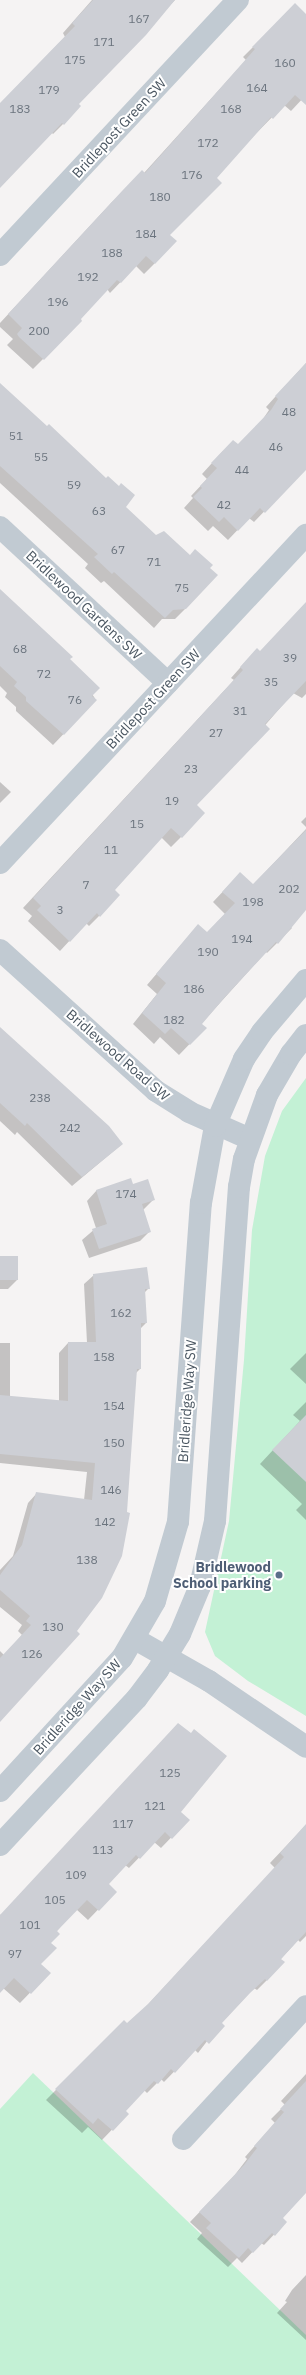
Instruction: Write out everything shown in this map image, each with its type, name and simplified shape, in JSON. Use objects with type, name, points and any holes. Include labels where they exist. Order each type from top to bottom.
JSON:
[{"type":"street","name":"Bridlepost Green SW","points":[[0,255],[238,0]]},
{"type":"street","name":"Bridlewood Gardens SW","points":[[0,527],[168,683]]},
{"type":"street","name":"Bridlepost Green SW","points":[[0,863],[306,535]]},
{"type":"street","name":"Bridlewood Road SW","points":[[0,950],[142,1080],[175,1104],[216,1126],[250,1139]]},
{"type":"street","name":"Bridleridge Way SW","points":[[0,1791],[100,1683],[135,1638],[155,1601],[178,1522],[201,1203],[216,1126],[244,1059],[262,1032],[306,980]]},
{"type":"street","points":[[0,1845],[137,1698],[166,1658],[180,1634],[200,1586],[213,1536],[239,1187],[250,1139],[267,1095],[291,1054],[306,1035]]},
{"type":"street","points":[[135,1638],[166,1658],[209,1681],[306,1747]]},
{"type":"street","points":[[183,2140],[306,2006]]},
{"type":"green space","points":[[306,1078],[306,1716],[248,1681],[215,1656],[205,1632],[229,1521],[244,1360],[252,1230],[265,1156],[282,1111]]},
{"type":"green space","points":[[33,2073],[306,2335],[306,2375],[0,2375],[0,2109]]},
{"type":"building","points":[[93,0],[175,0],[146,35],[79,104],[81,106],[64,125],[62,123],[0,188],[0,103],[75,26],[72,23]]},
{"type":"building","points":[[295,3],[306,14],[306,105],[295,95],[273,119],[271,117],[217,178],[222,183],[170,235],[177,241],[155,264],[146,256],[121,283],[117,280],[81,319],[82,321],[44,360],[19,337],[17,334],[22,328],[8,314],[142,170],[145,173],[255,49],[252,47]]},
{"type":"building","points":[[306,363],[306,470],[265,513],[260,508],[238,531],[224,517],[219,522],[193,497],[202,488],[200,486],[217,468],[211,463],[233,440],[238,444],[271,410],[278,399],[275,396]]},
{"type":"building","points":[[0,383],[47,426],[49,424],[106,478],[108,476],[119,486],[121,483],[135,495],[126,507],[156,535],[164,531],[190,555],[195,549],[213,565],[210,568],[218,575],[186,609],[173,610],[165,618],[114,572],[112,574],[94,557],[98,554],[0,466]]},
{"type":"building","points":[[0,589],[73,657],[70,659],[100,688],[92,696],[97,700],[64,735],[26,701],[26,697],[14,686],[17,682],[0,666]]},
{"type":"building","points":[[306,602],[306,681],[265,724],[270,729],[197,805],[205,813],[182,838],[171,828],[115,890],[120,895],[100,917],[97,913],[70,942],[37,910],[41,906],[33,898],[243,670],[240,667],[257,648],[260,651]]},
{"type":"building","points":[[306,830],[306,910],[278,944],[276,942],[225,997],[202,1024],[207,1028],[190,1045],[171,1028],[165,1034],[142,1013],[166,983],[156,974],[198,924],[207,932],[235,903],[222,892],[240,872],[253,884]]},
{"type":"building","points":[[0,1027],[109,1126],[123,1144],[82,1177],[27,1123],[25,1126],[0,1103]]},
{"type":"building","points":[[131,1178],[133,1184],[148,1179],[155,1200],[142,1204],[151,1232],[99,1249],[92,1229],[107,1224],[96,1190]]},
{"type":"building","points":[[0,1256],[18,1256],[18,1280],[0,1280]]},
{"type":"building","points":[[147,1267],[150,1289],[145,1289],[147,1323],[141,1323],[141,1369],[137,1369],[127,1512],[130,1513],[122,1556],[102,1598],[77,1631],[80,1634],[0,1722],[0,1658],[31,1625],[26,1621],[30,1616],[0,1590],[0,1575],[22,1545],[36,1492],[92,1500],[95,1463],[0,1454],[0,1395],[68,1401],[68,1342],[96,1342],[93,1274]]},
{"type":"building","points":[[306,1415],[306,1482],[272,1450]]},
{"type":"building","points":[[178,1723],[191,1733],[194,1729],[227,1756],[181,1812],[190,1820],[172,1839],[165,1832],[140,1859],[136,1855],[109,1884],[117,1892],[99,1911],[87,1900],[57,1931],[60,1934],[51,1943],[57,1948],[41,1964],[51,1973],[31,1994],[14,1978],[0,1993],[0,1915]]},
{"type":"building","points":[[306,1824],[306,1932],[281,1959],[285,1962],[267,1981],[265,1979],[250,1993],[222,2023],[225,2026],[209,2044],[205,2040],[175,2073],[171,2069],[158,2084],[154,2081],[126,2111],[129,2114],[113,2131],[98,2118],[93,2124],[55,2089],[124,2020],[127,2023],[148,2004],[284,1857],[280,1853]]},
{"type":"building","points":[[306,2081],[306,2193],[283,2218],[287,2222],[275,2236],[272,2233],[253,2253],[248,2248],[239,2258],[206,2228],[211,2223],[199,2212],[244,2165],[257,2148],[254,2146],[284,2112],[280,2109]]},
{"type":"place","name":"Bridlewood School parking","points":[[279,1575]]}]
